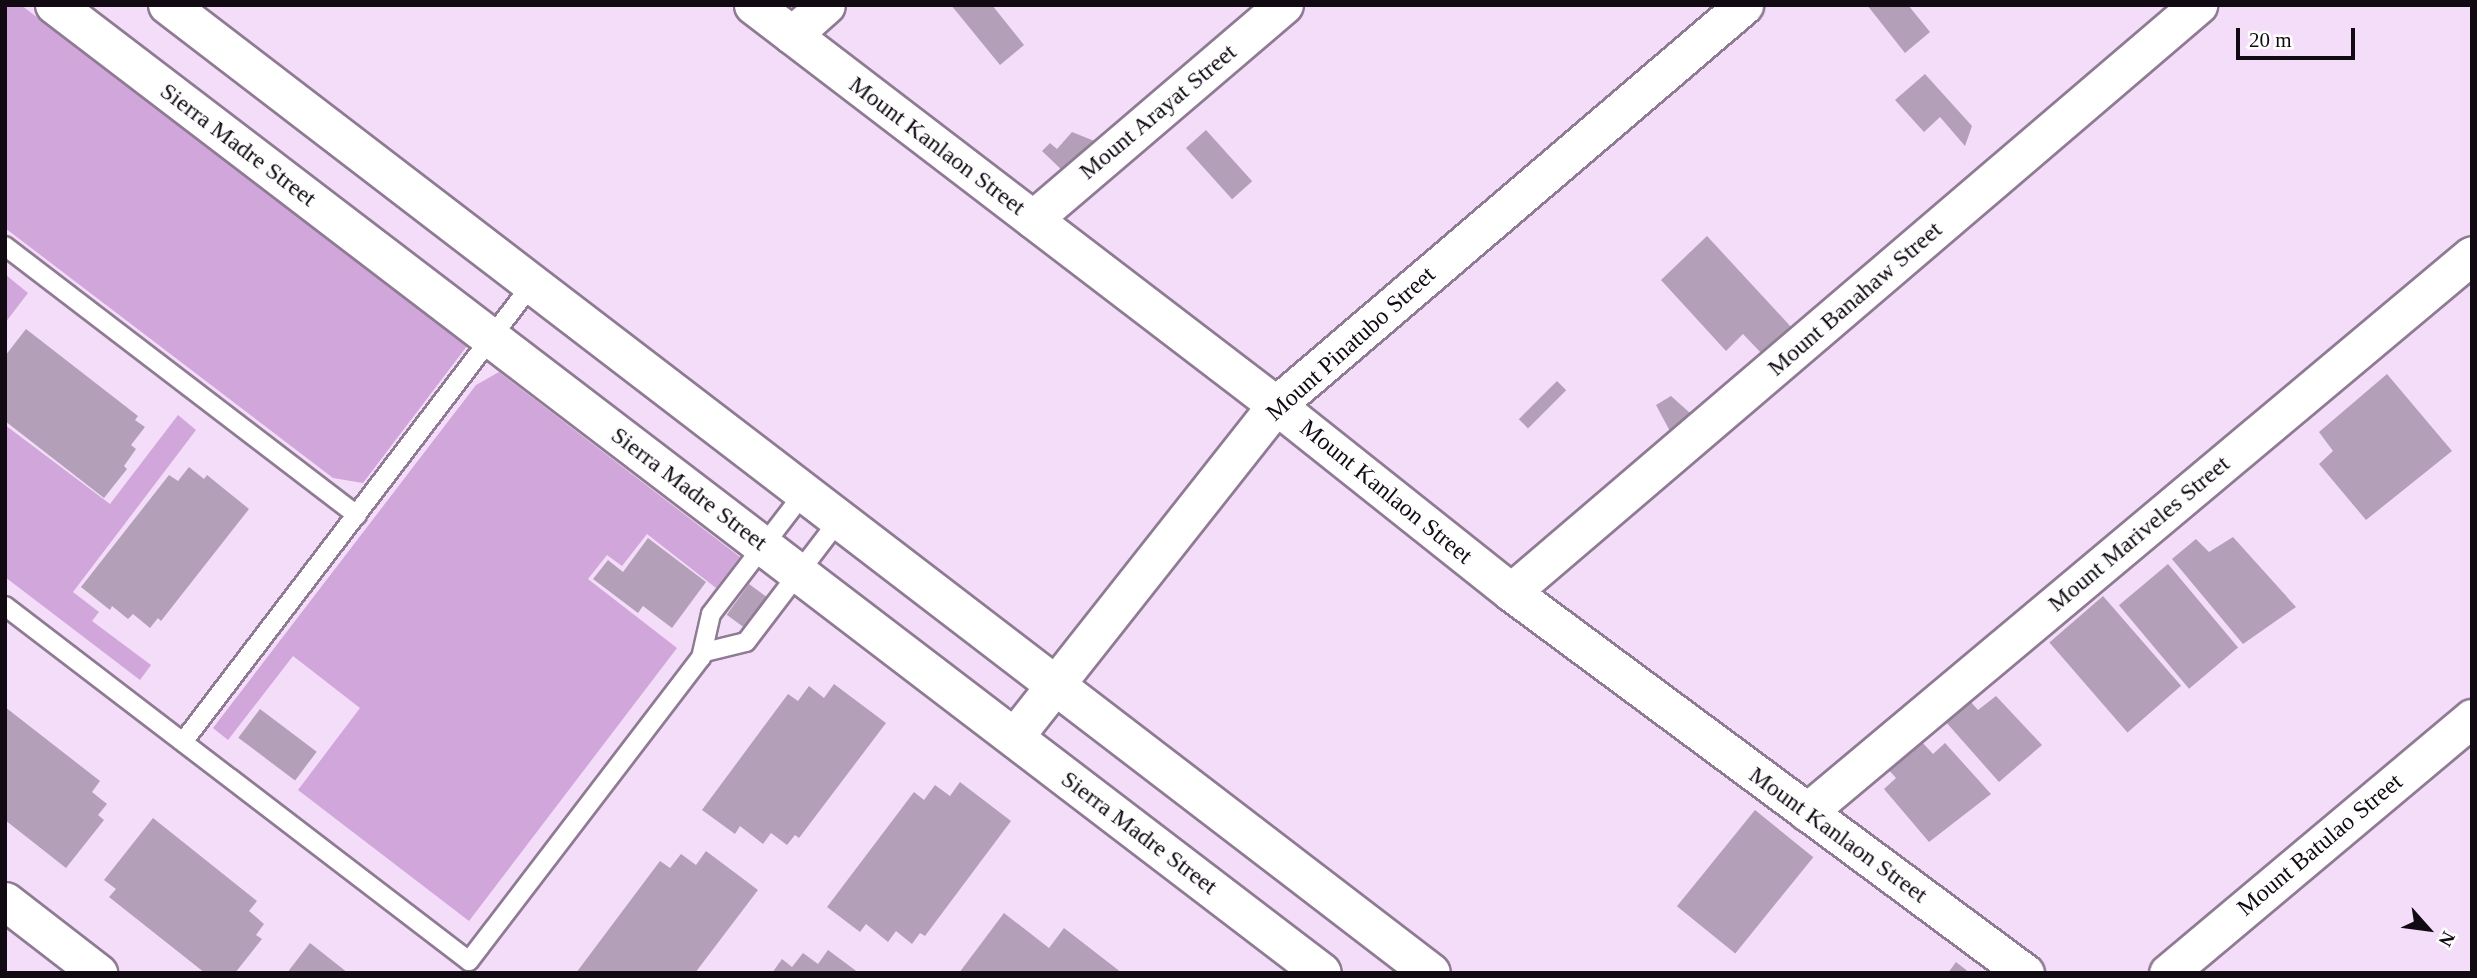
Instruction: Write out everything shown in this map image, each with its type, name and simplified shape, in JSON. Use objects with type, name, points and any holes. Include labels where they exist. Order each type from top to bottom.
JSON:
[{"type":"street","name":"Sierra Madre Street","points":[[55,5],[1322,973]]},
{"type":"street","points":[[168,5],[1431,973]]},
{"type":"street","name":"Mount Kanlaon Street","points":[[753,5],[1276,405],[1511,592],[2025,973]]},
{"type":"street","points":[[792,35],[826,5]]},
{"type":"street","name":"Mount Arayat Street","points":[[1033,219],[1283,5]]},
{"type":"street","name":"Mount Pinatubo Street","points":[[1014,737],[1276,405],[1744,5]]},
{"type":"street","name":"Mount Banahaw Street","points":[[1511,592],[2198,5]]},
{"type":"street","name":"Mount Mariveles Street","points":[[1807,813],[2472,255]]},
{"type":"street","name":"Mount Batulao Street","points":[[2168,973],[2472,718]]},
{"type":"street","points":[[5,901],[98,973]]},
{"type":"lane","points":[[5,246],[357,515]]},
{"type":"lane","points":[[183,742],[532,285]]},
{"type":"lane","points":[[5,606],[469,961],[705,652],[711,614],[804,493]]},
{"type":"lane","points":[[705,652],[746,642],[839,520]]},
{"type":"shaded area","points":[[5,5],[21,5],[467,346],[363,483],[333,478],[5,228]]},
{"type":"shaded area","points":[[5,276],[28,293],[5,323]]},
{"type":"shaded area","points":[[499,372],[740,557],[716,588],[647,534],[622,566],[607,555],[588,579],[677,648],[469,921],[298,790],[360,708],[293,656],[228,740],[213,728],[476,385]]},
{"type":"shaded area","points":[[178,415],[196,430],[73,592],[99,612],[92,621],[151,665],[140,680],[5,577],[5,425],[110,504]]},
{"type":"building","points":[[951,5],[992,5],[1024,45],[1000,65]]},
{"type":"building","points":[[1867,5],[1908,5],[1930,32],[1905,53]]},
{"type":"building","points":[[1925,74],[1972,126],[1965,146],[1940,117],[1924,132],[1895,100]]},
{"type":"building","points":[[1206,130],[1252,181],[1232,199],[1186,148]]},
{"type":"building","points":[[1072,132],[1097,142],[1067,175],[1042,151],[1050,143],[1057,149]]},
{"type":"building","points":[[1707,236],[1792,328],[1763,355],[1743,334],[1726,351],[1661,280]]},
{"type":"building","points":[[26,329],[138,416],[135,420],[145,427],[131,445],[136,449],[124,466],[127,469],[104,498],[5,421],[5,356]]},
{"type":"building","points":[[2387,374],[2452,451],[2366,520],[2319,464],[2333,451],[2319,432]]},
{"type":"building","points":[[1557,381],[1566,390],[1528,428],[1519,419]]},
{"type":"building","points":[[1671,396],[1690,413],[1672,435],[1656,405]]},
{"type":"building","points":[[189,467],[204,479],[207,475],[249,509],[161,621],[158,618],[150,628],[133,614],[128,619],[112,606],[110,610],[81,587],[169,475],[178,481]]},
{"type":"building","points":[[2233,537],[2296,607],[2243,644],[2172,559],[2196,539],[2209,552]]},
{"type":"building","points":[[648,538],[706,582],[672,628],[643,606],[638,613],[593,579],[608,560],[623,572]]},
{"type":"building","points":[[2168,564],[2238,647],[2189,689],[2119,605]]},
{"type":"building","points":[[749,584],[767,597],[744,628],[727,615]]},
{"type":"building","points":[[2103,596],[2181,686],[2127,732],[2049,643]]},
{"type":"building","points":[[834,684],[886,723],[799,838],[795,835],[787,845],[771,833],[763,844],[740,826],[735,834],[702,810],[788,694],[798,701],[809,686],[824,698]]},
{"type":"building","points":[[1996,696],[2042,745],[1999,782],[1945,721],[1970,701],[1978,710]]},
{"type":"building","points":[[5,707],[100,781],[92,792],[107,804],[98,815],[104,820],[66,868],[5,820]]},
{"type":"building","points":[[260,709],[317,752],[295,780],[238,738]]},
{"type":"building","points":[[1921,741],[1933,754],[1945,743],[1991,794],[1929,842],[1884,789],[1896,778],[1887,768]]},
{"type":"building","points":[[960,782],[1011,821],[925,936],[920,933],[912,944],[896,931],[888,942],[866,924],[860,932],[827,907],[914,792],[924,800],[935,785],[950,796]]},
{"type":"building","points":[[1755,810],[1813,857],[1735,954],[1677,906]]},
{"type":"building","points":[[153,818],[257,901],[249,911],[264,924],[256,935],[262,939],[235,973],[205,973],[109,897],[116,889],[104,880]]},
{"type":"building","points":[[706,851],[758,890],[695,973],[576,973],[660,861],[670,868],[681,854],[696,865]]},
{"type":"building","points":[[1004,913],[1049,948],[1064,928],[1122,973],[959,973]]},
{"type":"building","points":[[310,943],[348,973],[287,973]]},
{"type":"building","points":[[828,950],[859,973],[772,973],[782,959],[792,967],[803,953],[818,964]]},
{"type":"building","points":[[1956,962],[1970,973],[1948,973]]}]
